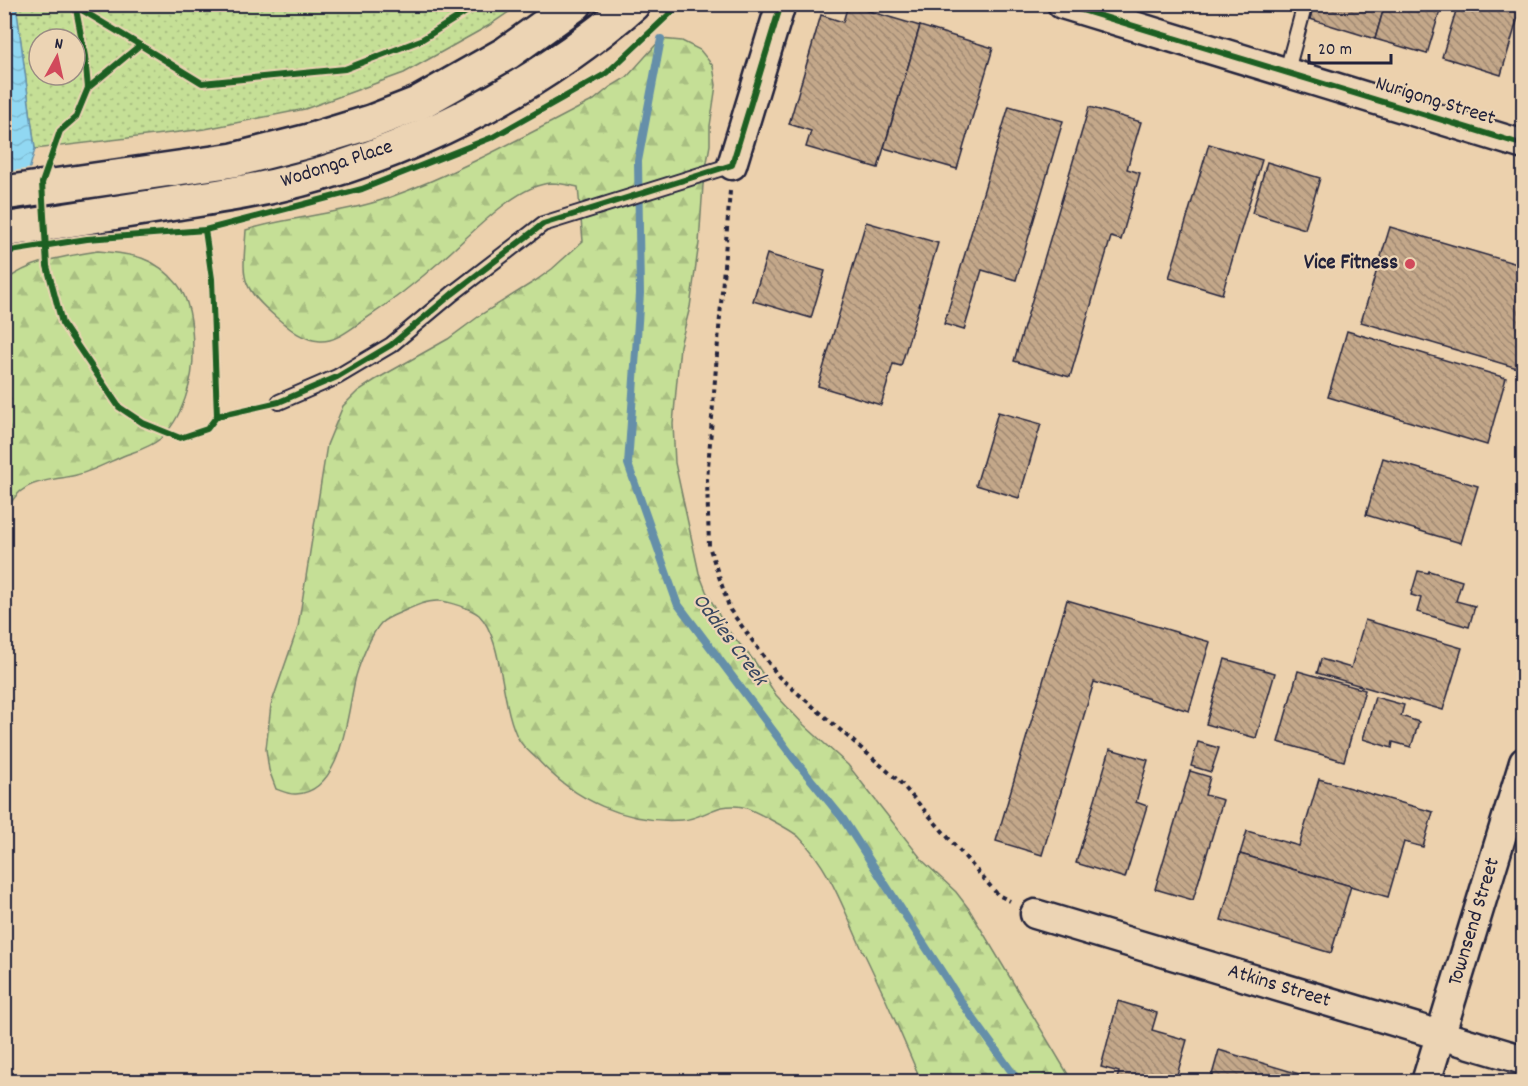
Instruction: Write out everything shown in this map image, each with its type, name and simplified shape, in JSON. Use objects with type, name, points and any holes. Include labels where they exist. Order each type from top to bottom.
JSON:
[{"type":"main road","name":"Wodonga Place","points":[[4,194],[234,160],[309,141],[370,122],[417,104],[507,53],[574,4]]},
{"type":"main road","name":"Wodonga Place","points":[[4,230],[274,186],[332,170],[387,151],[507,94],[586,41],[633,4]]},
{"type":"street","points":[[732,165],[781,4]]},
{"type":"street","name":"Nurigong Street","points":[[1062,4],[1524,145]]},
{"type":"street","name":"Townsend Street","points":[[1426,1082],[1524,762]]},
{"type":"street","name":"Atkins Street","points":[[1035,914],[1524,1060]]},
{"type":"lane","points":[[1286,74],[1305,4]]},
{"type":"lane","points":[[279,402],[337,377],[391,345],[452,294],[543,224],[732,165]]},
{"type":"path","points":[[732,165],[707,480],[709,546],[730,610],[779,677],[898,781],[998,895],[1035,914]]},
{"type":"green space","points":[[16,4],[519,5],[488,26],[404,73],[305,109],[205,129],[35,149]]},
{"type":"green space","points":[[661,39],[682,41],[700,50],[713,66],[716,85],[703,185],[699,243],[690,307],[680,346],[673,424],[675,463],[699,573],[706,591],[726,628],[755,662],[776,695],[804,725],[848,765],[923,861],[956,892],[969,909],[1072,1081],[921,1081],[835,889],[810,849],[799,837],[772,820],[743,807],[722,807],[682,820],[641,818],[602,806],[567,786],[519,740],[508,710],[493,640],[479,615],[471,610],[443,601],[426,602],[381,623],[370,641],[358,670],[346,728],[334,765],[324,780],[312,790],[294,794],[276,789],[269,770],[266,749],[271,705],[298,627],[327,445],[343,406],[358,391],[448,339],[482,314],[535,281],[583,241],[578,187],[554,183],[537,186],[523,192],[494,213],[434,267],[383,307],[342,335],[331,340],[320,341],[308,339],[292,330],[264,307],[249,288],[244,270],[246,230],[388,198],[467,165],[594,100],[627,77]]},
{"type":"green space","points":[[98,251],[132,255],[152,262],[178,285],[186,300],[193,343],[193,362],[185,398],[175,421],[156,442],[85,473],[32,484],[17,494],[5,513],[5,281],[26,268],[38,264]]},
{"type":"water","points":[[16,4],[35,149],[5,258],[4,5]]},
{"type":"pier","points":[[33,168],[7,259],[5,261],[5,172]]},
{"type":"building","points":[[1268,4],[1295,4],[1293,12]]},
{"type":"building","points":[[1314,4],[1385,4],[1375,39],[1310,19]]},
{"type":"building","points":[[1385,4],[1442,4],[1427,54],[1375,39]]},
{"type":"building","points":[[1458,4],[1522,4],[1501,75],[1442,57]]},
{"type":"building","points":[[848,5],[920,26],[878,168],[806,147],[811,131],[789,124],[821,15],[843,22]]},
{"type":"building","points":[[920,26],[993,48],[957,169],[884,148]]},
{"type":"building","points":[[1009,106],[1063,121],[1016,280],[982,270],[964,330],[944,324]]},
{"type":"building","points":[[1089,107],[1141,122],[1127,169],[1140,173],[1121,240],[1111,237],[1070,377],[1014,361]]},
{"type":"building","points":[[1209,144],[1262,160],[1222,294],[1169,278]]},
{"type":"building","points":[[1267,162],[1320,178],[1305,229],[1252,213]]},
{"type":"building","points":[[866,222],[938,243],[901,366],[893,364],[881,405],[818,386]]},
{"type":"building","points":[[1390,227],[1524,266],[1524,370],[1361,322]]},
{"type":"building","points":[[767,254],[825,271],[811,318],[753,301]]},
{"type":"building","points":[[1347,331],[1506,378],[1487,445],[1328,397]]},
{"type":"building","points":[[998,412],[1041,424],[1019,498],[976,485]]},
{"type":"building","points":[[1383,458],[1478,486],[1461,543],[1366,515]]},
{"type":"building","points":[[1418,571],[1428,573],[1429,571],[1462,581],[1456,601],[1475,606],[1469,627],[1417,612],[1421,598],[1411,595]]},
{"type":"building","points":[[1067,600],[1210,642],[1189,711],[1094,682],[1042,855],[996,841]]},
{"type":"building","points":[[1365,620],[1462,648],[1443,710],[1317,673],[1321,659],[1351,668]]},
{"type":"building","points":[[1225,659],[1275,673],[1256,738],[1206,724]]},
{"type":"building","points":[[1298,671],[1365,690],[1344,761],[1278,742]]},
{"type":"building","points":[[1375,697],[1404,705],[1401,716],[1419,722],[1411,747],[1393,742],[1392,748],[1363,739]]},
{"type":"building","points":[[1198,742],[1219,748],[1211,772],[1191,766]]},
{"type":"building","points":[[1110,749],[1148,760],[1136,802],[1147,806],[1125,878],[1076,863]]},
{"type":"building","points":[[1190,771],[1210,777],[1205,795],[1223,800],[1193,900],[1155,889]]},
{"type":"building","points":[[1319,779],[1433,812],[1423,847],[1404,842],[1388,897],[1240,854],[1247,831],[1299,846]]},
{"type":"building","points":[[1240,854],[1351,886],[1331,953],[1221,920]]},
{"type":"building","points":[[1118,1001],[1157,1013],[1152,1030],[1187,1040],[1175,1082],[1116,1082],[1119,1072],[1101,1067]]},
{"type":"building","points":[[1219,1050],[1326,1082],[1210,1082]]},
{"type":"waterway","name":"Oddies Creek","points":[[661,39],[638,161],[640,294],[628,464],[677,603],[795,760],[843,819],[962,1003],[1019,1082]]},
{"type":"cycle path","points":[[75,4],[85,56],[88,88],[76,117],[60,131],[42,183],[47,266],[62,323],[119,407],[143,423],[180,438],[207,429],[217,416],[212,279],[205,230]]},
{"type":"cycle path","points":[[88,88],[140,45],[202,83],[345,69],[421,40],[479,4]]},
{"type":"cycle path","points":[[4,252],[87,239],[205,230],[362,189],[493,137],[607,73],[680,4]]},
{"type":"cycle path","points":[[217,416],[279,402],[337,377],[391,345],[452,294],[543,224],[732,165],[781,4]]},
{"type":"cycle path","points":[[1062,4],[1524,145]]},
{"type":"cycle path","points":[[75,6],[140,45]]},
{"type":"place","name":"Vice Fitness","points":[[1410,264]]}]
